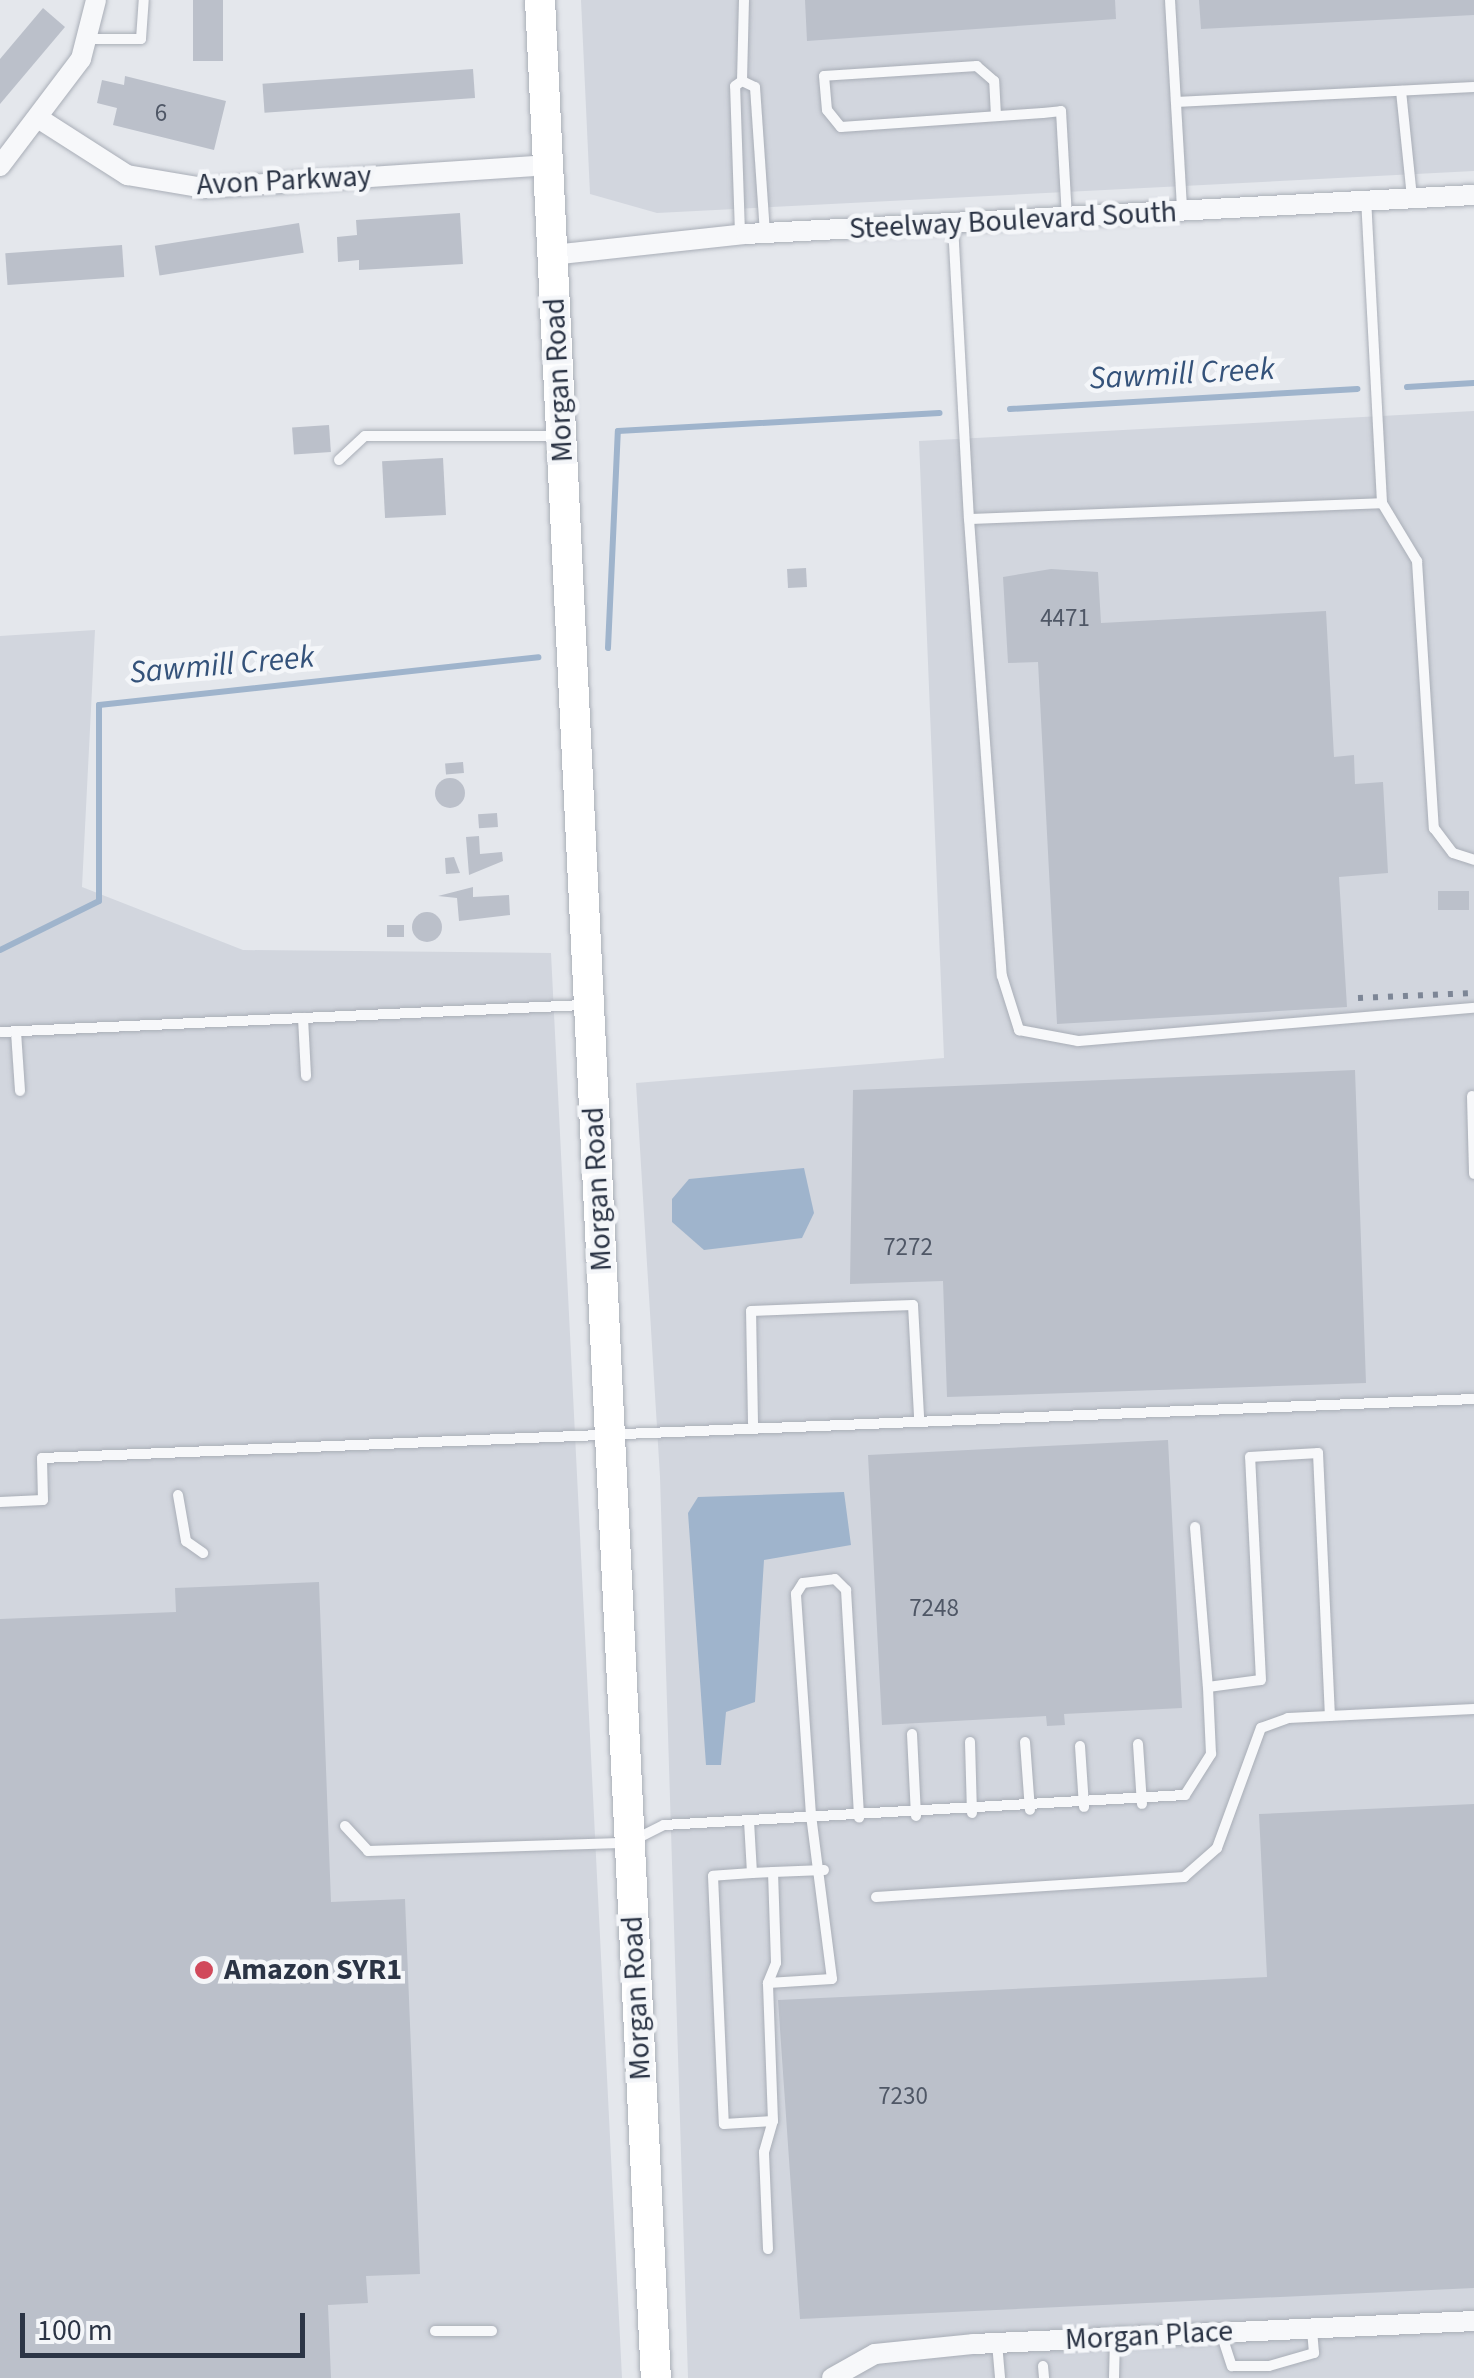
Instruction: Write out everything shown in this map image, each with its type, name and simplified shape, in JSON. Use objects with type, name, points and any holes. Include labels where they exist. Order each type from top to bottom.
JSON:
[{"type":"street","points":[[0,166],[38,118],[89,39],[96,0]]},
{"type":"street","name":"Morgan Road","points":[[540,0],[656,2378]]},
{"type":"street","name":"Avon Parkway","points":[[38,118],[127,175],[204,188],[547,165]]},
{"type":"street","name":"Steelway Boulevard South","points":[[552,255],[765,233],[953,226],[1474,195]]},
{"type":"street","name":"Morgan Place","points":[[832,2378],[875,2354],[997,2343],[1474,2320]]},
{"type":"lane","points":[[89,39],[141,39],[144,0]]},
{"type":"lane","points":[[742,81],[744,0]]},
{"type":"lane","points":[[1170,0],[1182,212]]},
{"type":"lane","points":[[996,116],[994,80],[977,66],[824,76],[826,110],[841,128],[996,116],[1060,111],[1067,219]]},
{"type":"lane","points":[[742,81],[754,88],[765,233]]},
{"type":"lane","points":[[740,235],[734,86],[742,81]]},
{"type":"lane","points":[[1176,102],[1474,87]]},
{"type":"lane","points":[[1401,91],[1412,198]]},
{"type":"lane","points":[[1366,201],[1382,503],[1418,561],[1434,828],[1454,853],[1474,860]]},
{"type":"lane","points":[[953,226],[969,519],[1002,976],[1019,1030],[1078,1041],[1474,1008]]},
{"type":"lane","points":[[339,460],[366,436],[562,436]]},
{"type":"lane","points":[[969,519],[1382,503]]},
{"type":"lane","points":[[0,1032],[590,1005]]},
{"type":"lane","points":[[303,1018],[306,1076]]},
{"type":"lane","points":[[16,1032],[20,1091]]},
{"type":"lane","points":[[1472,1096],[1474,1174]]},
{"type":"lane","points":[[753,1423],[751,1311],[913,1305],[919,1417]]},
{"type":"lane","points":[[0,1502],[43,1500],[42,1458],[753,1423],[1474,1398]]},
{"type":"lane","points":[[1208,1686],[1260,1680],[1250,1457],[1318,1453],[1330,1716]]},
{"type":"lane","points":[[178,1495],[186,1541],[203,1553]]},
{"type":"lane","points":[[345,1826],[368,1851],[628,1843],[664,1825],[1142,1804],[1185,1795],[1200,1778],[1211,1754],[1195,1527]]},
{"type":"lane","points":[[768,1983],[832,1979],[824,1870],[810,1816],[796,1594],[803,1582],[836,1580],[846,1590],[859,1818]]},
{"type":"lane","points":[[876,1897],[1184,1877],[1217,1848],[1262,1728],[1330,1716],[1474,1709]]},
{"type":"lane","points":[[912,1734],[916,1816]]},
{"type":"lane","points":[[970,1742],[972,1812]]},
{"type":"lane","points":[[1026,1742],[1030,1810]]},
{"type":"lane","points":[[1138,1744],[1142,1804]]},
{"type":"lane","points":[[1080,1746],[1084,1807]]},
{"type":"lane","points":[[749,1821],[752,1874]]},
{"type":"lane","points":[[773,2121],[724,2124],[713,1876],[824,1870]]},
{"type":"lane","points":[[768,2249],[764,2152],[773,2121],[768,1983],[776,1963],[773,1872]]},
{"type":"lane","points":[[1221,2332],[1232,2366],[1269,2366],[1314,2353],[1312,2328]]},
{"type":"lane","points":[[435,2331],[492,2331]]},
{"type":"lane","points":[[1114,2378],[1115,2338]]},
{"type":"lane","points":[[997,2343],[1000,2378]]},
{"type":"shaded area","points":[[581,0],[1474,0],[1474,171],[657,213],[590,194]]},
{"type":"shaded area","points":[[1474,411],[1474,2378],[688,2378],[660,1477],[636,1083],[944,1058],[919,441]]},
{"type":"shaded area","points":[[95,630],[82,887],[243,950],[551,953],[622,2378],[0,2378],[0,636]]},
{"type":"water","points":[[804,1168],[814,1213],[802,1238],[704,1250],[672,1222],[672,1199],[689,1179]]},
{"type":"water","points":[[844,1492],[851,1545],[764,1560],[755,1702],[726,1712],[721,1765],[706,1765],[688,1513],[698,1497]]},
{"type":"building","points":[[193,0],[223,0],[223,61],[193,61]]},
{"type":"building","points":[[805,0],[1115,0],[1116,19],[807,41]]},
{"type":"building","points":[[1199,0],[1474,0],[1474,15],[1201,29]]},
{"type":"building","points":[[43,8],[65,27],[0,104],[0,59]]},
{"type":"building","points":[[473,69],[475,98],[265,113],[263,84]]},
{"type":"building","points":[[125,76],[226,101],[214,150],[113,125],[117,108],[97,103],[102,80],[124,85]]},
{"type":"building","points":[[460,213],[463,264],[359,270],[359,260],[338,262],[337,237],[357,235],[356,220]]},
{"type":"building","points":[[299,223],[304,253],[159,275],[155,246]]},
{"type":"building","points":[[122,245],[124,277],[8,285],[5,253]]},
{"type":"building","points":[[329,425],[331,452],[294,455],[292,428]]},
{"type":"building","points":[[443,458],[446,515],[385,518],[382,461]]},
{"type":"building","points":[[806,568],[807,587],[788,588],[787,569]]},
{"type":"building","points":[[1051,569],[1098,572],[1101,623],[1326,611],[1334,757],[1354,755],[1355,784],[1383,782],[1388,873],[1339,877],[1347,1007],[1057,1024],[1038,662],[1008,663],[1003,577]]},
{"type":"building","points":[[463,762],[464,773],[446,775],[445,764]]},
{"type":"building","points":[[450,778],[461,782],[465,793],[461,804],[450,808],[439,804],[435,793],[439,782]]},
{"type":"building","points":[[497,813],[498,827],[479,828],[478,814]]},
{"type":"building","points":[[479,836],[480,854],[502,852],[503,861],[469,875],[466,837]]},
{"type":"building","points":[[454,857],[460,873],[446,874],[445,858]]},
{"type":"building","points":[[473,887],[473,897],[509,895],[510,915],[459,921],[457,898],[438,896]]},
{"type":"building","points":[[1438,891],[1469,891],[1469,910],[1438,910]]},
{"type":"building","points":[[427,912],[437,917],[442,927],[437,937],[427,942],[417,937],[412,927],[417,917]]},
{"type":"building","points":[[387,925],[404,925],[404,937],[387,937]]},
{"type":"building","points":[[1355,1070],[1366,1383],[947,1397],[943,1281],[850,1284],[853,1090]]},
{"type":"building","points":[[1168,1440],[1182,1708],[1064,1714],[1065,1725],[1047,1726],[1046,1716],[882,1725],[868,1455]]},
{"type":"building","name":"Amazon SYR1","points":[[319,1582],[331,1902],[405,1899],[420,2274],[366,2276],[368,2303],[328,2305],[331,2378],[0,2378],[0,1619],[176,1612],[175,1588]]},
{"type":"building","points":[[1474,1804],[1474,2288],[800,2319],[778,2000],[1267,1977],[1259,1814]]},
{"type":"waterway","name":"Sawmill Creek","points":[[1407,387],[1474,383]]},
{"type":"waterway","name":"Sawmill Creek","points":[[1010,409],[1357,389]]},
{"type":"waterway","name":"Sawmill Creek","points":[[608,648],[618,431],[939,413]]},
{"type":"waterway","name":"Sawmill Creek","points":[[0,950],[99,901],[99,705],[538,657]]},
{"type":"railway","points":[[1358,998],[1474,993]]},
{"type":"place","name":"Amazon SYR1","points":[[204,1970]]}]
